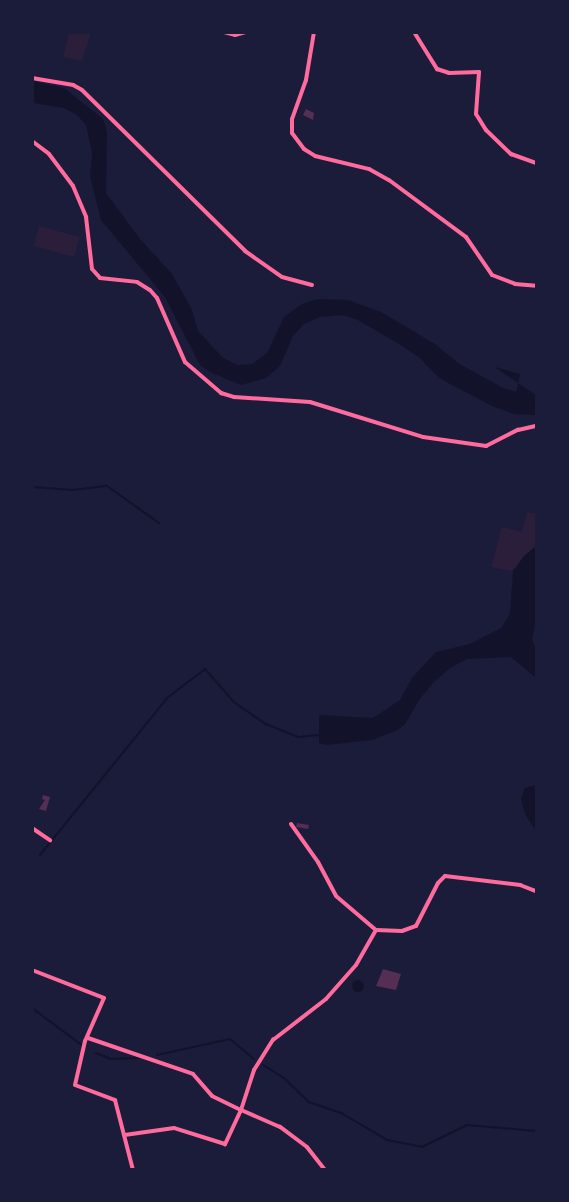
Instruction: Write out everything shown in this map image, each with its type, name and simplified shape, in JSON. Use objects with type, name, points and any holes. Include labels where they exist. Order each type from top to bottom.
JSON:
[{"type":"street","points":[[224,32],[235,35],[246,32]]},
{"type":"street","points":[[314,32],[306,80],[292,119],[292,133],[304,149],[315,156],[369,169],[389,180],[466,237],[492,275],[515,284],[536,286]]},
{"type":"street","points":[[414,32],[437,69],[449,73],[479,72],[476,114],[486,130],[511,154],[536,163]]},
{"type":"street","points":[[32,78],[73,84],[82,90],[245,251],[282,277],[312,285]]},
{"type":"street","points":[[32,141],[49,154],[73,186],[86,217],[92,269],[100,278],[137,282],[150,290],[157,298],[185,362],[221,393],[234,397],[310,402],[423,437],[486,446],[518,430],[536,426]]},
{"type":"street","points":[[291,824],[336,896],[376,930],[402,931],[416,926],[438,883],[445,876],[520,885],[536,891]]},
{"type":"street","points":[[32,828],[50,840]]},
{"type":"street","points":[[124,1135],[174,1128],[226,1144],[241,1110],[254,1070],[273,1040],[326,999],[356,965],[376,930]]},
{"type":"street","points":[[32,970],[104,998],[88,1038],[75,1085],[115,1100],[133,1170]]},
{"type":"street","points":[[88,1038],[194,1074],[199,1077],[212,1096],[280,1127],[308,1147],[325,1170]]},
{"type":"shaded area","points":[[69,33],[91,33],[82,61],[63,57]]},
{"type":"shaded area","points":[[32,81],[64,88],[103,119],[107,132],[106,193],[140,239],[172,274],[192,310],[198,331],[223,358],[238,365],[252,364],[267,353],[284,317],[302,304],[318,299],[348,300],[381,312],[435,344],[458,363],[503,388],[516,392],[518,383],[536,395],[536,415],[514,414],[492,406],[439,378],[420,358],[399,344],[358,320],[343,315],[320,317],[304,324],[293,336],[280,366],[266,378],[241,385],[212,373],[200,365],[165,297],[101,220],[90,177],[92,153],[86,125],[77,115],[64,108],[33,103]]},
{"type":"shaded area","points":[[39,226],[80,237],[74,257],[34,246]]},
{"type":"shaded area","points":[[495,367],[520,374],[518,383]]},
{"type":"shaded area","points":[[527,512],[536,514],[536,551],[511,571],[491,567],[502,527],[522,532]]},
{"type":"shaded area","points":[[536,546],[536,618],[532,640],[536,650],[536,678],[511,657],[467,659],[450,668],[433,683],[419,700],[406,723],[398,730],[372,740],[326,745],[319,743],[319,715],[373,718],[400,700],[412,678],[436,652],[470,644],[501,628],[510,614],[513,571],[524,556]]},
{"type":"shaded area","points":[[536,785],[536,831],[525,814],[521,798],[525,788]]},
{"type":"shaded area","points":[[356,980],[360,980],[364,986],[360,992],[356,992],[352,988],[352,984]]},
{"type":"building","points":[[306,109],[314,113],[313,120],[303,115]]},
{"type":"building","points":[[43,795],[50,797],[46,811],[39,809],[45,800],[42,799]]},
{"type":"building","points":[[297,823],[309,825],[308,829],[296,827]]},
{"type":"building","points":[[383,969],[401,974],[396,990],[376,986]]},
{"type":"waterway","points":[[32,487],[73,490],[107,486],[159,523]]},
{"type":"waterway","points":[[40,855],[167,698],[205,669],[234,702],[266,724],[299,737],[318,735]]},
{"type":"waterway","points":[[32,1008],[83,1046]]},
{"type":"waterway","points":[[157,1055],[230,1039],[254,1059]]},
{"type":"waterway","points":[[96,1053],[111,1059],[138,1058]]},
{"type":"waterway","points":[[263,1065],[284,1078],[309,1102],[343,1114],[387,1140],[422,1147],[467,1125],[536,1131]]}]
